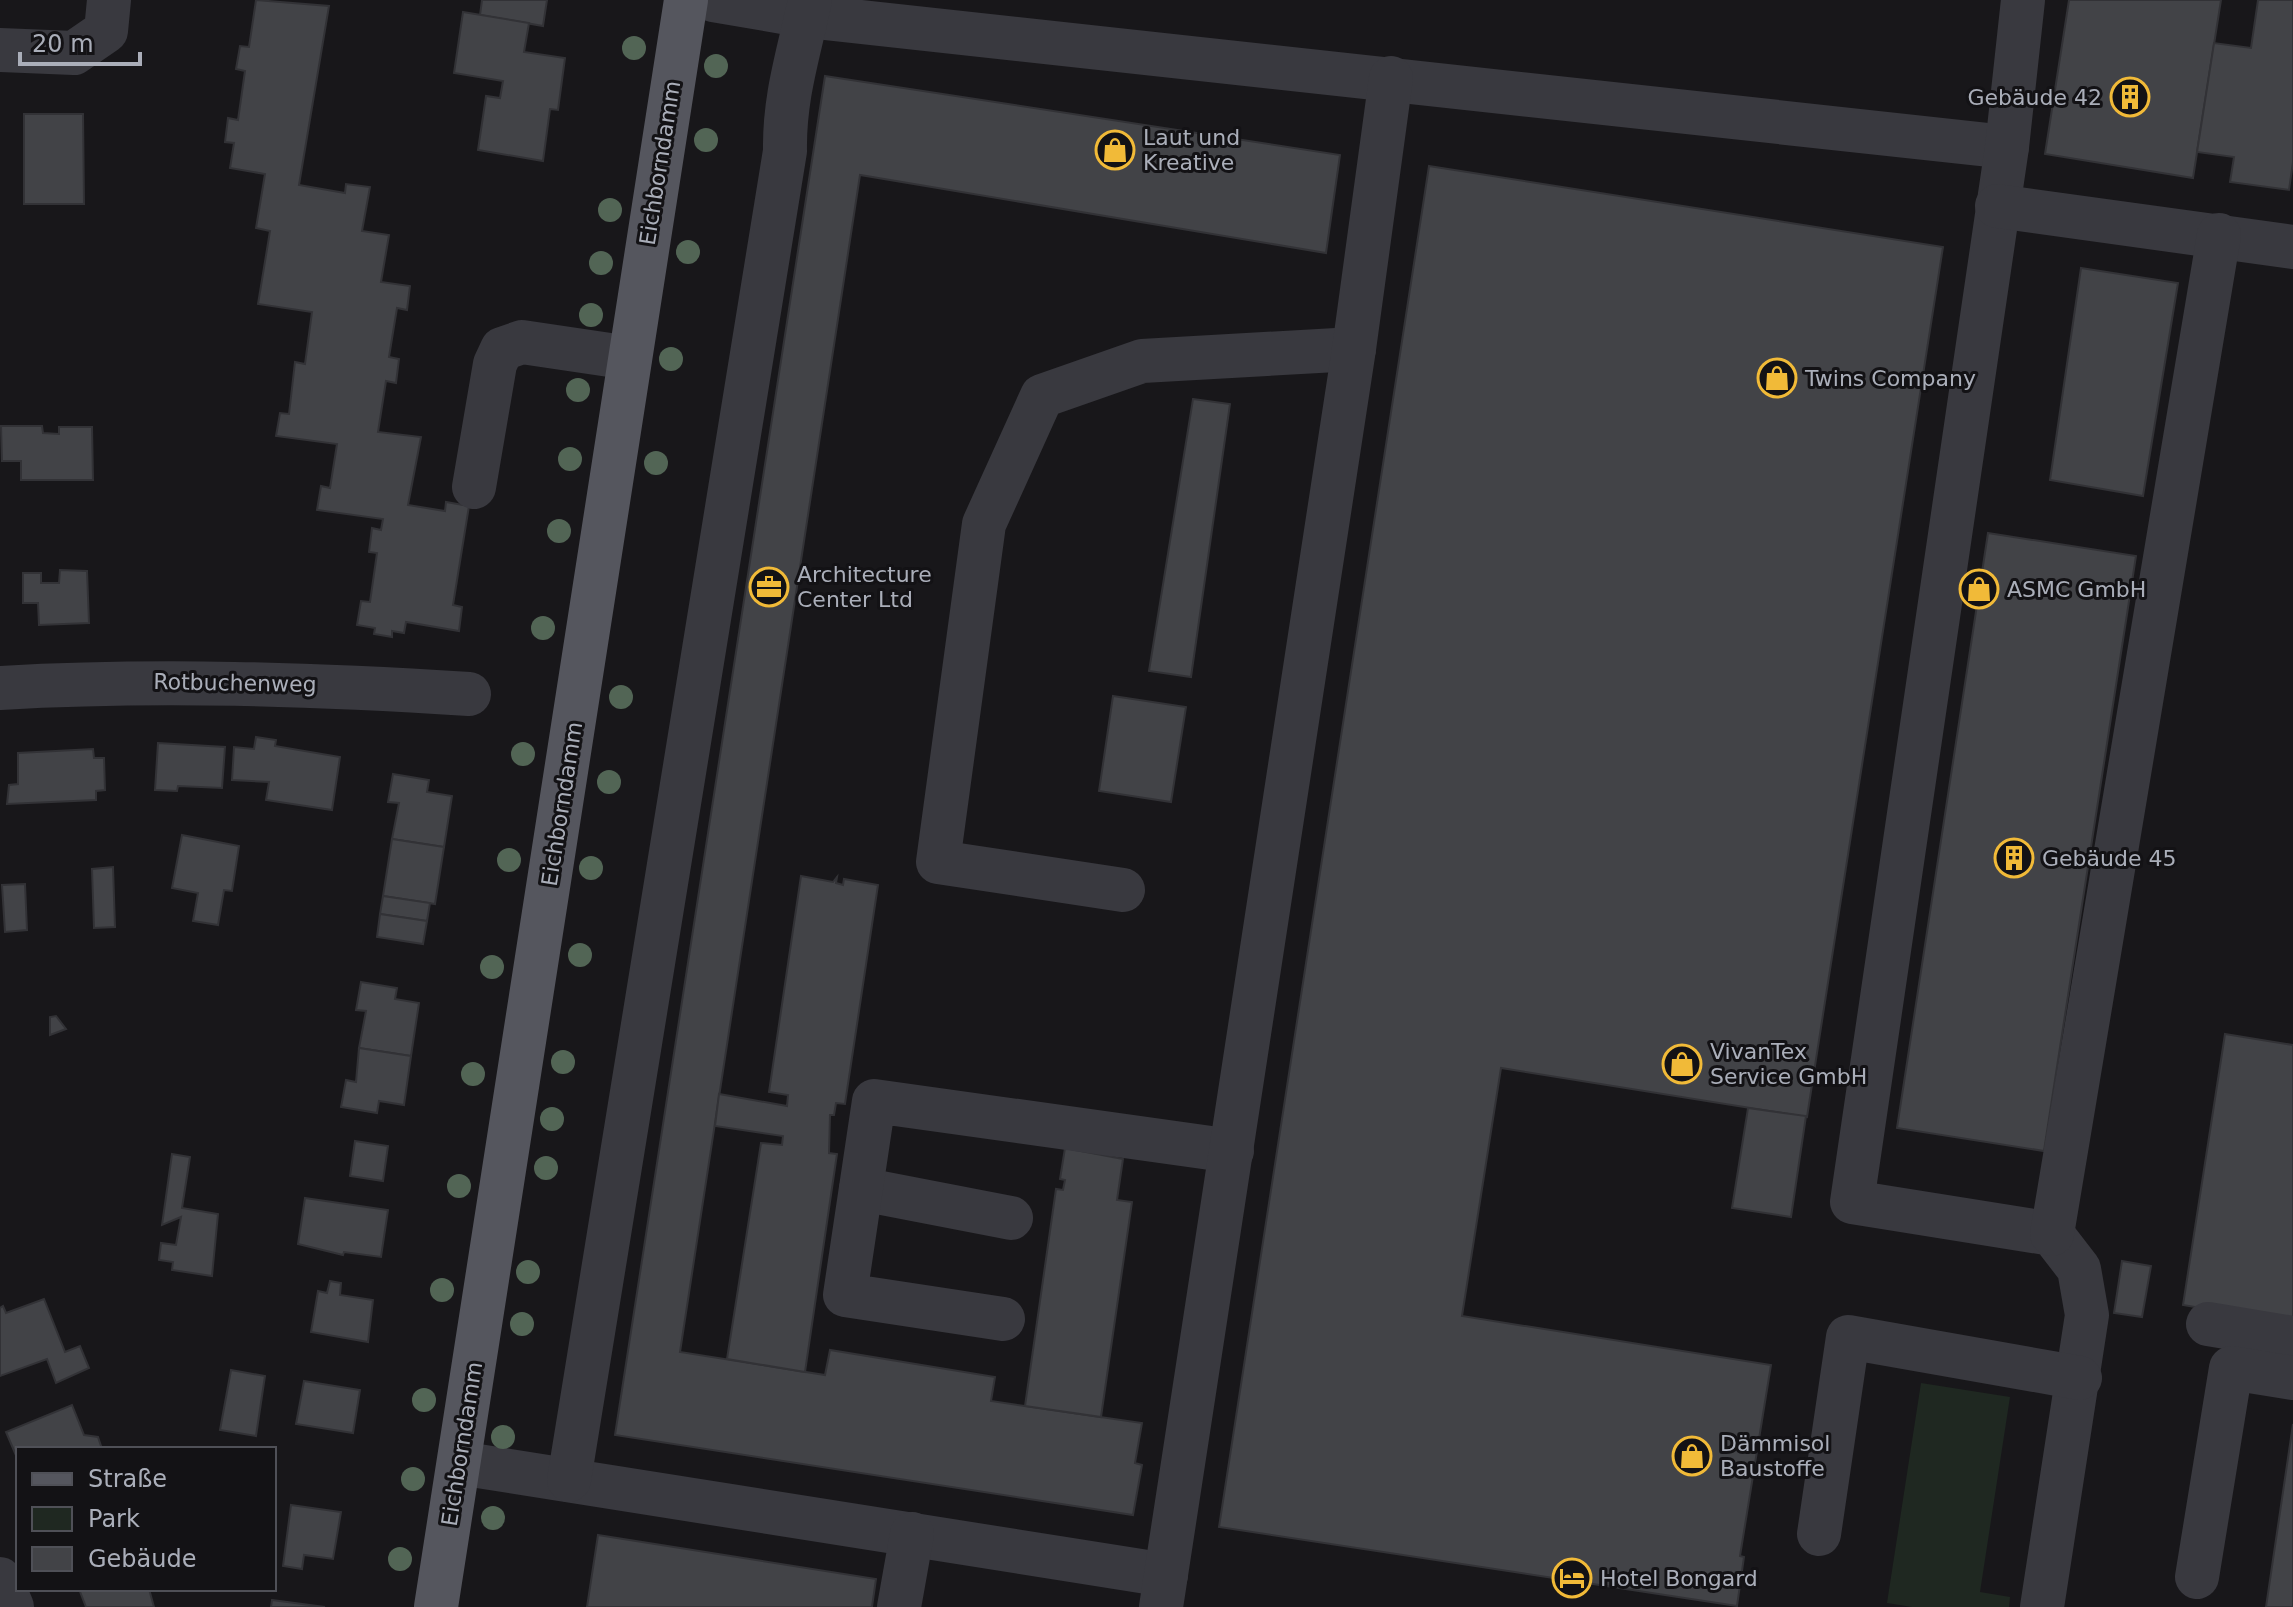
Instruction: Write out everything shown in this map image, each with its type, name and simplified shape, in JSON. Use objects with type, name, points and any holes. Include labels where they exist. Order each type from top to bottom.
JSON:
[{"type":"main road","name":"Eichborndamm","points":[[436,1607],[686,0]]},
{"type":"street","points":[[713,0],[808,8],[2007,147]]},
{"type":"street","points":[[2023,0],[2007,147],[1852,1202],[2052,1234],[2079,1269],[2087,1315],[2080,1378],[2042,1607]]},
{"type":"street","points":[[569,1480],[782,167],[794,56],[808,8]]},
{"type":"street","points":[[0,50],[74,53],[108,15]]},
{"type":"street","points":[[459,1463],[912,1534],[1163,1591],[1354,349],[1391,78]]},
{"type":"street","points":[[1997,206],[2293,247]]},
{"type":"street","points":[[2052,1234],[2219,235]]},
{"type":"street","points":[[474,487],[495,364],[502,349],[522,342],[630,358]]},
{"type":"street","points":[[1123,890],[938,862],[984,524],[1042,396],[1142,361],[1354,349]]},
{"type":"street","name":"Rotbuchenweg","points":[[0,688],[117,682],[296,683],[469,694]]},
{"type":"street","points":[[1003,1319],[845,1295],[874,1101],[1232,1151]]},
{"type":"street","points":[[861,1189],[1011,1218]]},
{"type":"street","points":[[2208,1324],[2293,1338]]},
{"type":"street","points":[[1819,1534],[1848,1337],[2080,1378]]},
{"type":"street","points":[[2197,1577],[2231,1368],[2293,1378]]},
{"type":"street","points":[[899,1607],[912,1534]]},
{"type":"street","points":[[0,1579],[12,1607]]},
{"type":"green space","points":[[1921,1383],[2010,1397],[1980,1592],[2010,1597],[2009,1607],[1912,1607],[1887,1603]]},
{"type":"building","points":[[256,0],[329,6],[299,185],[345,193],[346,184],[370,187],[362,231],[389,235],[381,282],[410,286],[407,310],[397,308],[389,357],[399,359],[396,383],[386,381],[378,432],[421,437],[408,505],[445,511],[446,502],[469,506],[453,605],[462,607],[459,631],[406,622],[404,633],[392,631],[392,637],[374,634],[375,628],[357,625],[361,601],[370,602],[377,553],[369,552],[372,528],[381,530],[383,519],[317,510],[321,486],[330,488],[337,444],[276,436],[280,413],[289,414],[295,362],[305,364],[312,312],[258,304],[270,231],[256,228],[265,174],[230,168],[234,143],[225,142],[228,118],[238,120],[245,71],[236,69],[240,46],[249,47]]},
{"type":"building","points":[[482,0],[547,0],[543,26],[480,15]]},
{"type":"building","name":"Gebäude 42","points":[[2069,0],[2221,0],[2193,178],[2045,154]]},
{"type":"building","points":[[2258,0],[2293,0],[2293,162],[2289,190],[2230,182],[2234,157],[2197,152],[2214,43],[2251,48]]},
{"type":"building","points":[[463,12],[529,23],[524,52],[565,58],[558,110],[550,109],[543,161],[478,150],[486,96],[500,98],[503,81],[454,73]]},
{"type":"building","points":[[825,76],[1340,155],[1326,253],[860,175],[680,1352],[825,1375],[830,1350],[995,1377],[991,1401],[1142,1423],[1135,1463],[1142,1465],[1133,1515],[615,1435]]},
{"type":"building","points":[[24,114],[83,114],[84,204],[24,204]]},
{"type":"building","points":[[1429,166],[1943,247],[1807,1117],[1501,1068],[1462,1316],[1771,1365],[1740,1556],[1744,1557],[1737,1606],[1219,1527]]},
{"type":"building","points":[[2081,268],[2178,283],[2143,496],[2050,480]]},
{"type":"building","points":[[1193,399],[1230,404],[1191,677],[1149,671]]},
{"type":"building","points":[[1,426],[42,426],[43,433],[59,434],[59,427],[92,427],[93,480],[21,480],[21,461],[2,461]]},
{"type":"building","name":"Gebäude 45","points":[[1988,533],[2136,556],[2044,1151],[1897,1128]]},
{"type":"building","points":[[60,570],[87,571],[89,623],[39,625],[38,603],[23,603],[23,573],[41,573],[41,583],[59,583]]},
{"type":"building","points":[[1113,696],[1186,707],[1171,802],[1099,791]]},
{"type":"building","points":[[256,737],[276,740],[275,746],[340,757],[332,810],[266,800],[269,782],[232,780],[234,747],[254,749]]},
{"type":"building","points":[[158,743],[225,747],[222,788],[178,786],[177,791],[155,790]]},
{"type":"building","points":[[93,749],[94,758],[104,758],[105,790],[96,791],[96,800],[7,804],[9,785],[18,784],[18,753]]},
{"type":"building","points":[[393,774],[429,780],[427,792],[452,796],[444,847],[392,839],[399,803],[388,802]]},
{"type":"building","points":[[182,835],[239,846],[232,891],[224,890],[218,925],[193,921],[198,893],[172,888]]},
{"type":"building","points":[[392,839],[444,847],[435,904],[383,896]]},
{"type":"building","points":[[113,867],[115,927],[94,928],[92,869]]},
{"type":"building","points":[[801,876],[833,882],[837,877],[836,883],[843,885],[844,879],[878,885],[845,1104],[836,1103],[834,1115],[830,1115],[829,1153],[837,1154],[805,1372],[727,1359],[761,1143],[782,1145],[783,1136],[715,1126],[719,1094],[787,1106],[788,1095],[769,1092]]},
{"type":"building","points":[[25,884],[27,930],[5,932],[2,885]]},
{"type":"building","points":[[383,896],[430,903],[427,921],[380,914]]},
{"type":"building","points":[[380,914],[427,921],[423,944],[377,937]]},
{"type":"building","points":[[361,982],[397,988],[395,999],[419,1003],[411,1056],[359,1048],[366,1011],[356,1010]]},
{"type":"building","points":[[56,1016],[66,1029],[50,1035],[50,1017]]},
{"type":"building","points":[[2225,1034],[2293,1045],[2293,1324],[2183,1305]]},
{"type":"building","points":[[359,1048],[411,1056],[404,1105],[379,1101],[377,1113],[341,1107],[346,1080],[356,1082]]},
{"type":"building","points":[[1748,1108],[1806,1116],[1791,1217],[1732,1208]]},
{"type":"building","points":[[355,1141],[388,1146],[383,1181],[350,1176]]},
{"type":"building","points":[[1065,1148],[1123,1159],[1117,1200],[1132,1202],[1101,1417],[1025,1406],[1056,1189],[1063,1190],[1065,1180],[1060,1179]]},
{"type":"building","points":[[172,1154],[190,1157],[182,1208],[218,1214],[212,1276],[172,1270],[173,1262],[159,1260],[161,1243],[176,1245],[181,1217],[162,1225]]},
{"type":"building","points":[[305,1198],[388,1210],[381,1257],[344,1252],[343,1255],[298,1244]]},
{"type":"building","points":[[2122,1261],[2151,1266],[2142,1317],[2114,1313]]},
{"type":"building","points":[[330,1281],[341,1283],[340,1295],[373,1300],[368,1342],[311,1332],[318,1291],[327,1293]]},
{"type":"building","points":[[44,1299],[65,1352],[80,1346],[89,1368],[56,1383],[47,1359],[0,1376],[0,1308],[3,1306],[6,1313]]},
{"type":"building","points":[[231,1370],[265,1376],[256,1436],[220,1430]]},
{"type":"building","points":[[304,1381],[360,1390],[353,1433],[296,1424]]},
{"type":"building","points":[[72,1405],[84,1435],[98,1437],[101,1447],[16,1447],[16,1455],[6,1432]]},
{"type":"building","points":[[2293,1424],[2293,1607],[2266,1607]]},
{"type":"building","points":[[291,1505],[341,1512],[333,1559],[304,1555],[302,1569],[283,1566]]},
{"type":"building","points":[[598,1535],[876,1579],[872,1607],[587,1607]]},
{"type":"building","points":[[80,1591],[150,1591],[154,1607],[86,1607]]},
{"type":"building","points":[[272,1600],[325,1607],[271,1607]]},
{"type":"place","name":"Gebäude 42","points":[[2130,97]]},
{"type":"place","name":"Laut und Kreative","points":[[1115,150]]},
{"type":"place","name":"Twins Company","points":[[1777,378]]},
{"type":"place","name":"Architecture Center Ltd","points":[[769,587]]},
{"type":"place","name":"ASMC GmbH","points":[[1979,589]]},
{"type":"place","name":"Gebäude 45","points":[[2014,858]]},
{"type":"place","name":"VivanTex Service GmbH","points":[[1682,1064]]},
{"type":"place","name":"Dämmisol Baustoffe","points":[[1692,1456]]},
{"type":"place","name":"Hotel Bongard","points":[[1572,1578]]}]
